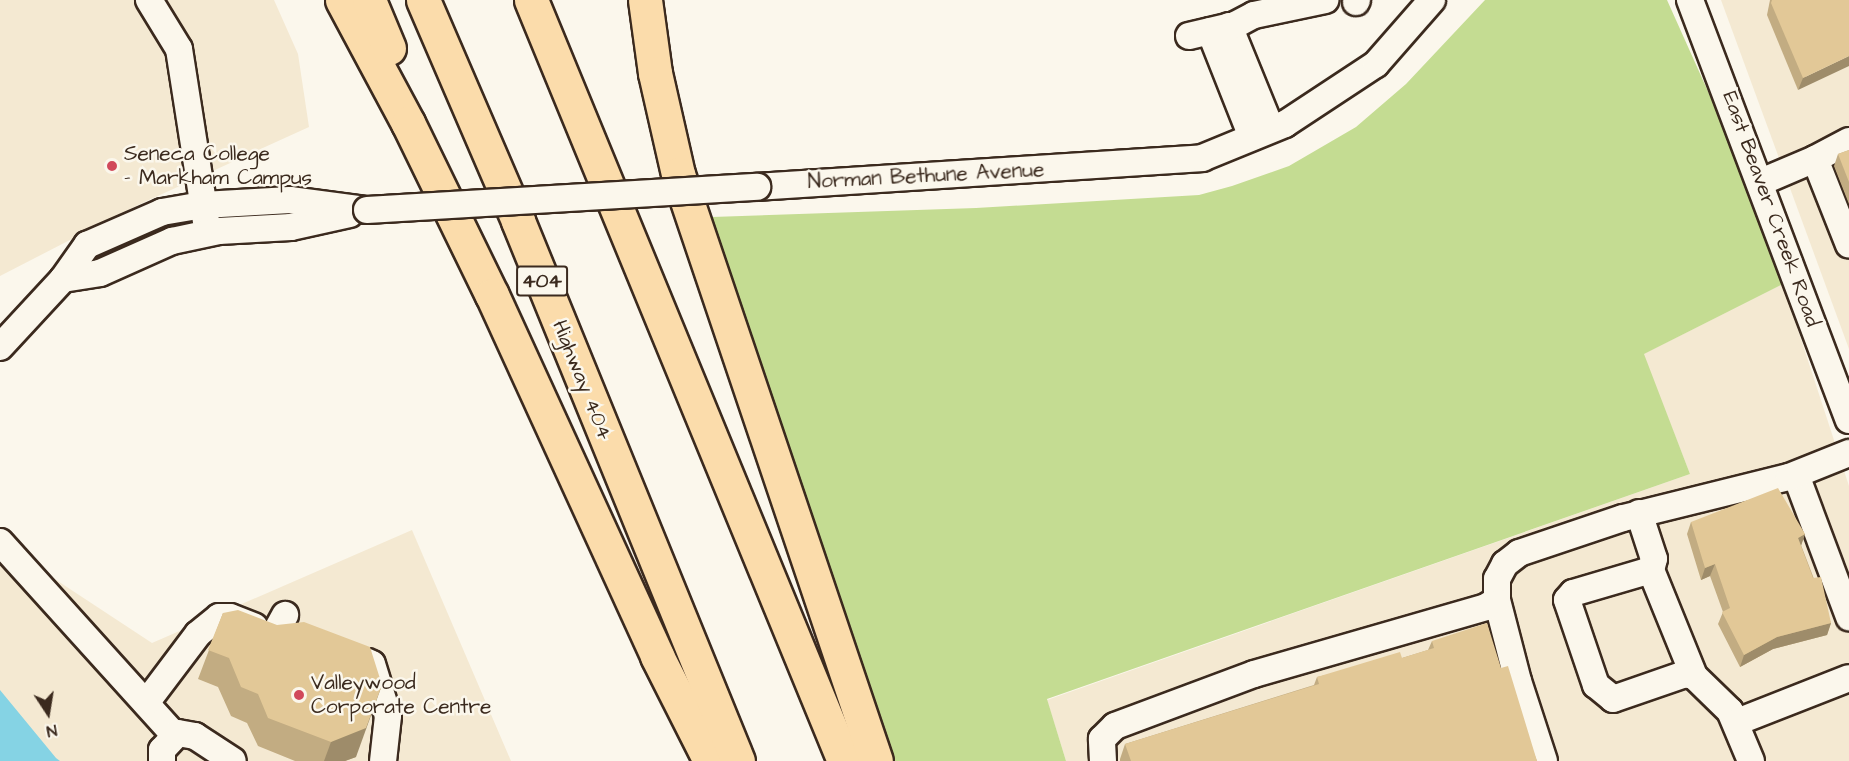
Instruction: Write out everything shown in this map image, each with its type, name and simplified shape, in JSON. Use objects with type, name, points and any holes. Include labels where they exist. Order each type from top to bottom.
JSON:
[{"type":"highway","points":[[342,0],[408,123],[492,295],[657,656],[710,761]]},
{"type":"highway","points":[[369,0],[492,295]]},
{"type":"highway","name":"Highway 404","points":[[423,0],[518,221],[738,761]]},
{"type":"highway","points":[[531,0],[844,761]]},
{"type":"highway","points":[[645,0],[655,73],[678,174],[876,761]]},
{"type":"street","points":[[149,0],[179,49],[208,233]]},
{"type":"street","points":[[1261,133],[1209,31],[1254,15],[1325,0]]},
{"type":"street","name":"Norman Bethune Avenue","points":[[63,279],[100,273],[172,241],[208,233],[291,227],[367,210],[1202,158],[1261,133],[1376,64],[1432,0]]},
{"type":"street","name":"East Beaver Creek Road","points":[[1690,0],[1761,182],[1849,420]]},
{"type":"street","points":[[1761,182],[1815,159],[1849,141]]},
{"type":"street","points":[[1815,159],[1849,245]]},
{"type":"street","name":"Norman Bethune Avenue","points":[[0,346],[63,279],[87,245],[162,212],[203,205],[290,200],[367,210]]},
{"type":"street","points":[[1544,761],[1518,681],[1497,600],[1497,579],[1505,564],[1519,554],[1639,513],[1796,475],[1849,453]]},
{"type":"street","points":[[1796,475],[1849,616]]},
{"type":"street","points":[[1639,513],[1654,559],[1651,570],[1694,676],[1737,722],[1751,761]]},
{"type":"street","points":[[0,542],[175,736]]},
{"type":"street","points":[[1651,570],[1573,593],[1567,600],[1596,685],[1613,699],[1685,674],[1694,676]]},
{"type":"street","points":[[1103,761],[1102,739],[1115,726],[1254,674],[1469,612],[1497,600]]},
{"type":"street","points":[[146,703],[198,634],[219,617],[280,625],[304,638]]},
{"type":"street","points":[[350,656],[372,664],[388,716],[383,761]]},
{"type":"street","points":[[1737,722],[1849,678]]},
{"type":"street","points":[[162,761],[162,750],[178,733],[195,736],[233,761]]},
{"type":"shaded area","name":"Seneca College - Markham Campus","points":[[0,0],[274,0],[298,54],[309,127],[138,205],[0,276]]},
{"type":"shaded area","points":[[1721,0],[1849,0],[1849,349]]},
{"type":"shaded area","points":[[1783,284],[1849,486],[1849,761],[1066,761],[1047,700],[1690,474],[1643,354]]},
{"type":"shaded area","points":[[412,530],[511,761],[0,761],[0,543],[152,643]]},
{"type":"green space","points":[[1485,0],[1667,0],[1728,136],[1783,284],[1644,354],[1690,474],[1047,699],[1066,761],[894,761],[712,217],[976,208],[1199,195],[1232,186],[1289,166],[1356,127],[1406,84]]},
{"type":"water","points":[[0,690],[56,758],[60,761],[0,761]]},
{"type":"building","points":[[1772,0],[1849,0],[1849,56],[1803,78],[1771,3]]},
{"type":"building","points":[[1849,150],[1849,182],[1838,154]]},
{"type":"building","points":[[1778,488],[1805,534],[1798,538],[1813,578],[1821,577],[1831,623],[1777,637],[1744,655],[1722,612],[1730,608],[1715,564],[1705,568],[1691,522]]},
{"type":"building","name":"Valleywood Corporate Centre","points":[[238,610],[277,625],[304,622],[370,647],[382,685],[366,728],[331,742],[268,718],[258,694],[241,687],[229,658],[208,650],[223,613]]},
{"type":"building","points":[[1487,623],[1501,668],[1508,666],[1537,761],[1131,761],[1125,744],[1319,684],[1317,677],[1400,652],[1402,658],[1434,648],[1432,641]]},
{"type":"place","name":"Seneca College - Markham Campus","points":[[112,166]]},
{"type":"place","name":"Valleywood Corporate Centre","points":[[299,695]]}]
